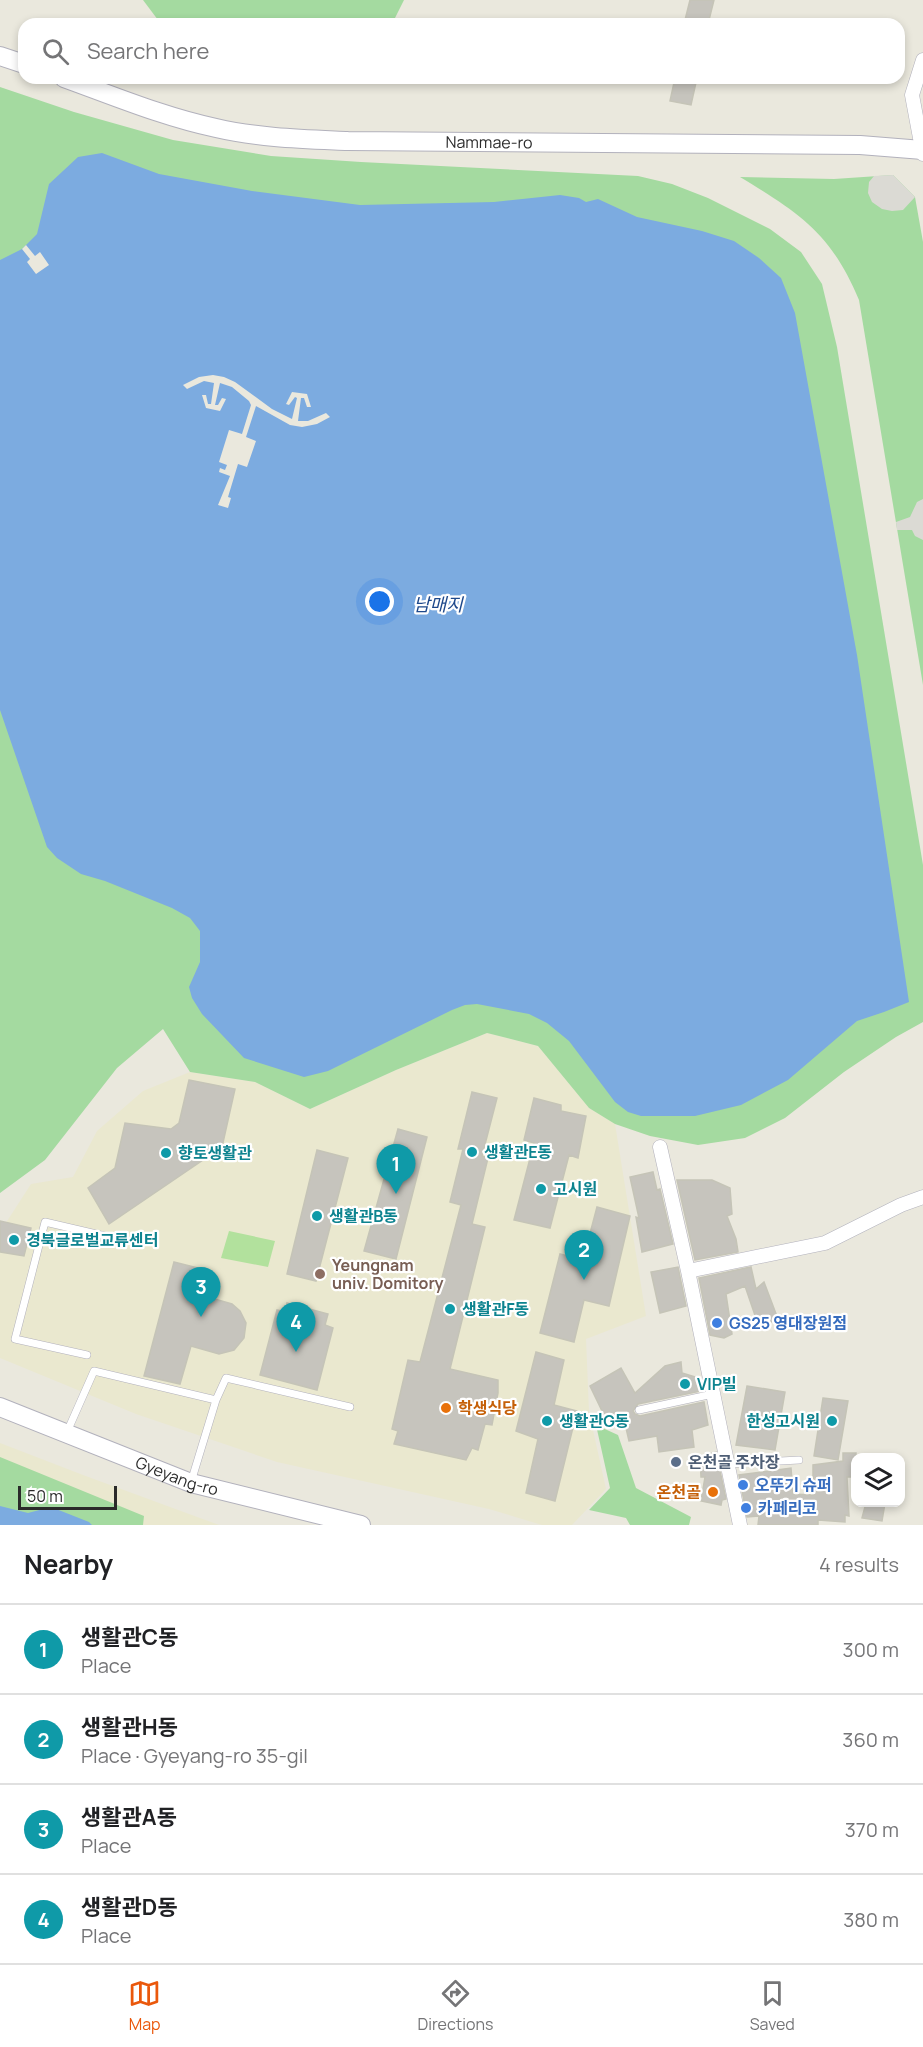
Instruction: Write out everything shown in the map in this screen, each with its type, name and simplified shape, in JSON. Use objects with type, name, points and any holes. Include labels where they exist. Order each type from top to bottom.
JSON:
[{"type":"street","points":[[0,56],[18,62]]},
{"type":"street","points":[[923,60],[912,95],[923,151]]},
{"type":"street","name":"Nammae-ro","points":[[81,84],[174,117],[218,129],[299,139],[878,145],[923,151]]},
{"type":"street","points":[[660,1147],[740,1525]]},
{"type":"street","points":[[688,1271],[825,1243],[901,1205],[923,1197]]},
{"type":"street","name":"Gyeyang-ro","points":[[0,1407],[191,1483],[361,1525]]},
{"type":"lane","points":[[87,1355],[15,1339],[45,1222],[118,1239]]},
{"type":"lane","points":[[66,1434],[94,1371],[216,1400]]},
{"type":"lane","points":[[191,1483],[216,1400],[226,1378],[350,1407]]},
{"type":"lane","points":[[639,1410],[714,1394]]},
{"type":"lane","points":[[728,1464],[799,1460]]},
{"type":"shaded area","points":[[893,175],[915,197],[903,210],[882,209],[872,202],[868,193],[869,182],[874,176]]},
{"type":"shaded area","points":[[923,499],[923,540],[915,536],[912,530],[897,530],[896,522],[910,517],[917,502]]},
{"type":"shaded area","name":"Yeungnam univ. Domitory","points":[[487,1033],[538,1046],[589,1108],[615,1124],[646,1316],[586,1339],[589,1412],[606,1489],[572,1525],[542,1525],[489,1509],[277,1462],[136,1414],[0,1358],[0,1232],[31,1184],[73,1177],[97,1131],[143,1091],[190,1072],[255,1082],[310,1109],[396,1070]]},
{"type":"shaded area","points":[[0,1443],[83,1475],[219,1525],[0,1525]]},
{"type":"green space","points":[[143,0],[404,0],[395,18],[156,18]]},
{"type":"green space","name":"남매지","points":[[0,87],[74,112],[173,140],[271,156],[638,176],[672,184],[708,198],[770,229],[801,252],[822,284],[837,347],[923,865],[923,1022],[844,1072],[785,1118],[745,1138],[698,1145],[650,1136],[615,1124],[589,1108],[538,1046],[487,1033],[396,1070],[310,1109],[255,1082],[190,1072],[163,1029],[117,1068],[45,1160],[0,1193]]},
{"type":"green space","points":[[893,175],[915,197],[923,242],[923,685],[859,300],[848,277],[825,241],[796,214],[740,177],[834,179]]},
{"type":"green space","points":[[229,1231],[275,1241],[268,1267],[221,1258]]},
{"type":"green space","points":[[596,1425],[618,1435],[636,1488],[691,1517],[689,1525],[630,1525],[626,1518],[589,1510],[610,1488]]},
{"type":"green space","points":[[0,1457],[144,1516],[143,1525],[0,1525]]},
{"type":"water","name":"남매지","points":[[102,153],[159,174],[252,191],[360,205],[494,202],[560,195],[579,198],[586,202],[598,199],[637,217],[702,231],[734,241],[759,258],[781,278],[795,313],[857,655],[909,1002],[857,1021],[788,1080],[741,1105],[695,1116],[641,1116],[628,1112],[615,1102],[569,1041],[547,1023],[529,1014],[477,1004],[465,1005],[328,1071],[304,1077],[244,1058],[202,1014],[192,998],[189,987],[200,962],[200,931],[190,918],[172,908],[105,881],[81,874],[57,858],[47,847],[0,710],[0,260],[22,249],[37,234],[49,184],[78,157]]},
{"type":"water","points":[[0,1506],[28,1513],[51,1507],[92,1525],[0,1525]]},
{"type":"pier","points":[[26,245],[35,256],[40,252],[49,265],[36,274],[27,262],[30,259],[22,249]]},
{"type":"pier","points":[[213,375],[235,382],[272,409],[292,419],[297,398],[295,397],[289,405],[286,404],[292,392],[307,394],[311,407],[307,407],[304,398],[301,398],[298,421],[308,421],[326,413],[330,417],[317,424],[302,427],[290,425],[256,406],[246,437],[256,441],[247,467],[238,464],[228,497],[231,498],[228,508],[218,505],[230,476],[219,472],[220,468],[225,470],[227,465],[219,462],[229,430],[242,434],[251,405],[232,387],[220,383],[215,405],[218,405],[222,398],[226,399],[220,411],[206,408],[202,395],[206,395],[208,404],[211,404],[214,383],[204,381],[187,389],[183,385],[199,377]]},
{"type":"building","points":[[690,0],[714,0],[710,18],[686,18]]},
{"type":"building","points":[[674,84],[696,84],[691,105],[670,101]]},
{"type":"building","name":"향토생활관","points":[[189,1080],[235,1089],[222,1147],[109,1224],[88,1188],[115,1168],[125,1123],[171,1129],[179,1123]]},
{"type":"building","points":[[472,1092],[497,1098],[482,1156],[488,1158],[472,1224],[485,1227],[450,1369],[498,1380],[498,1393],[492,1425],[485,1424],[478,1450],[472,1448],[466,1460],[394,1444],[398,1431],[392,1429],[408,1360],[420,1362],[461,1205],[450,1202],[463,1149],[458,1149]]},
{"type":"building","name":"고시원","points":[[534,1098],[561,1105],[561,1111],[586,1116],[578,1158],[569,1155],[550,1228],[514,1220],[534,1143],[524,1140]]},
{"type":"building","points":[[398,1129],[427,1137],[396,1259],[364,1251]]},
{"type":"building","name":"생활관B동","points":[[317,1150],[348,1158],[316,1281],[287,1274]]},
{"type":"building","points":[[653,1172],[657,1190],[660,1189],[673,1244],[642,1252],[636,1217],[639,1218],[630,1177]]},
{"type":"building","points":[[677,1180],[712,1180],[730,1188],[732,1214],[727,1216],[736,1239],[738,1252],[695,1260]]},
{"type":"building","points":[[597,1207],[630,1216],[609,1306],[584,1300],[574,1342],[540,1333],[560,1254],[583,1260]]},
{"type":"building","name":"경북글로벌교류센터","points":[[0,1221],[31,1228],[24,1256],[0,1252]]},
{"type":"building","points":[[174,1262],[210,1271],[204,1296],[232,1304],[240,1311],[246,1323],[244,1338],[234,1350],[219,1354],[191,1346],[180,1384],[144,1376]]},
{"type":"building","points":[[678,1267],[686,1306],[660,1313],[651,1272]]},
{"type":"building","points":[[751,1267],[756,1289],[764,1282],[778,1319],[759,1327],[745,1286],[726,1294],[732,1334],[724,1338],[710,1335],[699,1278]]},
{"type":"building","points":[[287,1303],[328,1314],[325,1325],[333,1328],[317,1390],[260,1375],[277,1310],[286,1312]]},
{"type":"building","name":"생활관G동","points":[[536,1352],[564,1360],[554,1405],[577,1411],[555,1501],[526,1493],[538,1439],[516,1431]]},
{"type":"building","points":[[681,1362],[682,1373],[699,1378],[701,1391],[638,1404],[633,1411],[640,1416],[704,1402],[708,1425],[692,1430],[694,1447],[659,1452],[657,1436],[629,1441],[626,1428],[608,1424],[608,1420],[603,1421],[602,1411],[590,1386],[621,1368],[635,1393],[665,1366]]},
{"type":"building","points":[[747,1386],[785,1392],[775,1450],[736,1445]]},
{"type":"building","name":"한성고시원","points":[[823,1398],[848,1401],[838,1460],[814,1456]]},
{"type":"building","points":[[716,1452],[726,1499],[722,1500],[721,1505],[701,1501],[705,1477],[701,1477],[700,1456]]},
{"type":"building","points":[[843,1453],[851,1453],[851,1477],[847,1477],[849,1516],[845,1515],[845,1522],[818,1520],[818,1525],[758,1525],[759,1516],[747,1517],[739,1475],[791,1468],[793,1494],[813,1495],[813,1465],[843,1461]]},
{"type":"building","points":[[865,1507],[884,1507],[882,1521],[862,1518]]},
{"type":"place","name":"생활관E동","points":[[472,1152]]},
{"type":"place","name":"향토생활관","points":[[166,1153]]},
{"type":"place","name":"고시원","points":[[541,1189]]},
{"type":"place","name":"생활관C동","points":[[396,1194]]},
{"type":"place","name":"생활관B동","points":[[317,1216]]},
{"type":"place","name":"경북글로벌교류센터","points":[[14,1240]]},
{"type":"place","name":"Yeungnam univ. Domitory","points":[[320,1274]]},
{"type":"place","name":"생활관H동","points":[[584,1280]]},
{"type":"place","name":"생활관F동","points":[[450,1309]]},
{"type":"place","name":"생활관A동","points":[[201,1317]]},
{"type":"place","name":"GS25 영대장원점","points":[[717,1323]]},
{"type":"place","name":"생활관D동","points":[[296,1352]]},
{"type":"place","name":"VIP빌","points":[[685,1384]]},
{"type":"place","name":"학생식당","points":[[446,1408]]},
{"type":"place","name":"생활관G동","points":[[547,1421]]},
{"type":"place","name":"한성고시원","points":[[832,1421]]},
{"type":"place","name":"온천골 주차장","points":[[676,1462]]},
{"type":"place","name":"오뚜기 슈퍼","points":[[743,1485]]},
{"type":"place","name":"온천골","points":[[713,1492]]},
{"type":"place","name":"카페리코","points":[[746,1508]]}]
